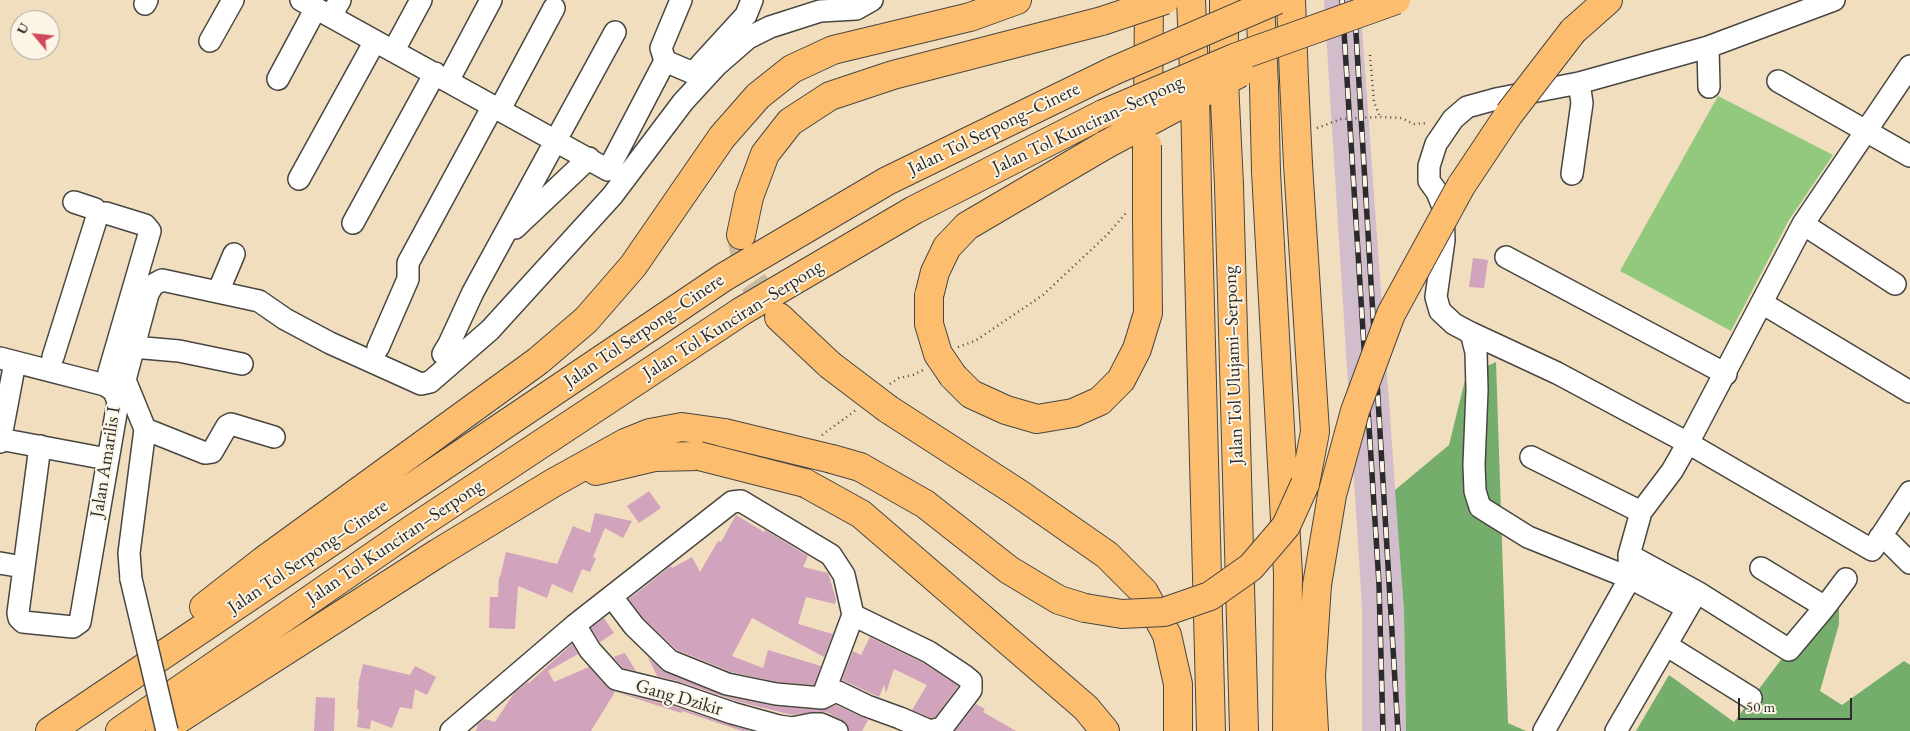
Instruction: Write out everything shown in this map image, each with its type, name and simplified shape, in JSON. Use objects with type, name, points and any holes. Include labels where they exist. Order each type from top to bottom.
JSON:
[{"type":"highway","points":[[924,28],[978,0]]},
{"type":"highway","points":[[45,731],[263,561],[538,361],[586,320],[632,266],[722,137],[758,96],[792,68],[833,50],[970,17],[1017,0]]},
{"type":"highway","points":[[1149,0],[1147,145],[1139,214],[1148,313],[1137,349],[1121,380],[1100,401],[1073,413],[1037,419],[1006,410],[971,394],[953,376],[938,354],[929,324],[929,296],[935,272],[947,247],[967,226],[1105,145],[1342,18]]},
{"type":"highway","points":[[741,235],[749,197],[765,154],[790,122],[830,96],[892,74],[1102,21],[1165,0]]},
{"type":"highway","name":"Jalan Tol Ulujami–Serpong","points":[[1191,0],[1211,731]]},
{"type":"highway","name":"Jalan Tol Ulujami–Serpong","points":[[1224,0],[1224,80],[1229,184],[1244,731]]},
{"type":"highway","points":[[1260,0],[1266,172],[1288,574],[1287,731]]},
{"type":"highway","name":"Jalan Tol Serpong–Cinere","points":[[50,731],[724,277],[886,181],[1113,71],[1277,0]]},
{"type":"highway","points":[[160,731],[553,483],[626,443],[650,433],[682,427],[826,448],[924,504],[1009,570],[1059,600],[1085,608],[1122,614],[1164,612],[1210,596],[1251,567],[1286,526],[1305,484],[1315,432],[1298,164],[1291,0]]},
{"type":"highway","name":"Jalan Tol Kunciran–Serpong","points":[[120,731],[414,528],[742,311],[914,210],[1104,114],[1234,58],[1396,0]]},
{"type":"highway","points":[[1314,731],[1311,676],[1317,585],[1332,495],[1355,411],[1391,314],[1461,186],[1509,114],[1573,31],[1608,0]]},
{"type":"highway","points":[[779,318],[830,365],[886,399],[1107,555],[1144,592],[1167,635],[1178,684],[1178,731]]},
{"type":"highway","points":[[553,483],[621,464],[655,457],[699,456],[805,483],[861,514],[1086,708],[1105,731]]},
{"type":"street","points":[[210,41],[233,0]]},
{"type":"street","points":[[300,179],[384,46],[422,0]]},
{"type":"street","points":[[353,223],[491,0]]},
{"type":"street","points":[[278,79],[322,6],[384,46],[608,170],[665,61],[661,48],[681,0]]},
{"type":"street","points":[[665,61],[693,73],[746,15],[752,0]]},
{"type":"street","points":[[117,376],[133,347],[152,285],[162,280],[259,301],[285,319],[330,343],[421,384],[430,382],[490,330],[612,196],[683,102],[717,65],[748,38],[770,27],[820,11],[856,9],[872,0]]},
{"type":"street","points":[[1834,0],[1708,47],[1579,83],[1496,99],[1467,107],[1453,119],[1436,144],[1429,166],[1429,180],[1437,192],[1443,207],[1444,240],[1436,297],[1440,311],[1454,324],[1558,373],[1688,443],[1872,550],[1910,492]]},
{"type":"street","points":[[378,348],[408,279],[408,263],[554,8]]},
{"type":"street","points":[[443,354],[473,292],[615,32]]},
{"type":"street","points":[[1708,47],[1709,87]]},
{"type":"street","points":[[1544,731],[1630,578],[1629,555],[1641,512],[1672,470],[1688,443],[1726,374],[1803,224],[1910,66]]},
{"type":"street","points":[[1778,81],[1910,156]]},
{"type":"street","points":[[1572,174],[1582,103],[1579,83]]},
{"type":"street","points":[[500,243],[589,158]]},
{"type":"street","points":[[74,202],[95,209],[99,214]]},
{"type":"street","points":[[99,214],[106,213],[145,225],[150,231],[117,376],[145,429],[129,553],[131,579],[166,731]]},
{"type":"street","points":[[53,357],[99,214]]},
{"type":"street","points":[[1803,224],[1895,284]]},
{"type":"street","points":[[218,292],[234,254]]},
{"type":"street","points":[[1506,257],[1726,374]]},
{"type":"street","points":[[1762,303],[1910,392]]},
{"type":"street","points":[[1471,333],[1476,352],[1477,390],[1474,464],[1475,491],[1480,507],[1528,537],[1630,578],[1692,600],[1789,650],[1825,607],[1846,578]]},
{"type":"street","points":[[0,344],[117,376]]},
{"type":"street","points":[[133,347],[180,351],[242,364]]},
{"type":"street","points":[[7,360],[0,440],[107,459]]},
{"type":"street","name":"Jalan Amarilis I","points":[[7,360],[105,385],[114,391],[118,402],[80,622],[72,627],[24,622],[19,618],[23,567]]},
{"type":"street","points":[[145,429],[205,453],[212,452],[227,426],[231,424],[274,437]]},
{"type":"street","points":[[0,563],[23,567],[40,446]]},
{"type":"street","points":[[1531,457],[1641,512]]},
{"type":"street","points":[[454,730],[575,625],[612,598],[732,502],[741,500],[831,555],[844,575],[853,615],[822,698]]},
{"type":"street","points":[[1880,537],[1890,543],[1910,563]]},
{"type":"street","points":[[1629,555],[1692,600]]},
{"type":"street","points":[[1761,568],[1825,607]]},
{"type":"street","points":[[612,598],[634,626],[670,661],[727,684],[776,694],[822,698],[838,692],[867,706],[930,731],[942,728],[971,690],[970,681],[929,652],[853,615]]},
{"type":"street","points":[[1616,731],[1692,600]]},
{"type":"street","name":"Gang Dzikir","points":[[575,625],[590,650],[616,679],[677,694],[779,729],[821,724],[837,731]]},
{"type":"street","points":[[1666,645],[1751,698]]},
{"type":"path","points":[[1370,54],[1374,102],[1380,117]]},
{"type":"path","points":[[1314,129],[1341,119],[1402,118],[1413,124],[1426,124],[1438,117],[1453,119]]},
{"type":"path","points":[[954,349],[975,341],[1043,295],[1108,234],[1139,214]]},
{"type":"path","points":[[886,399],[899,378],[913,375],[925,369]]},
{"type":"path","points":[[826,448],[860,407]]},
{"type":"shaded area","points":[[1324,0],[1360,0],[1404,611],[1406,731],[1362,731],[1362,607]]},
{"type":"green space","points":[[1718,96],[1833,155],[1789,220],[1731,331],[1620,271]]},
{"type":"green space","points":[[1496,362],[1508,723],[1526,731],[1406,731],[1404,611],[1395,490],[1449,445],[1466,376]]},
{"type":"green space","points":[[1839,583],[1839,624],[1820,691],[1842,705],[1904,661],[1910,665],[1910,731],[1636,731],[1669,675],[1734,722]]},
{"type":"building","points":[[1473,258],[1488,260],[1484,288],[1469,287]]},
{"type":"building","points":[[649,491],[661,508],[639,523],[627,506]]},
{"type":"building","points":[[595,513],[632,521],[623,538],[605,528],[593,557],[596,558],[590,572],[582,569],[572,593],[552,584],[547,598],[518,586],[515,629],[489,628],[490,597],[498,597],[499,577],[506,552],[557,564],[573,526],[590,533]]},
{"type":"building","points":[[736,515],[808,556],[803,567],[828,573],[836,599],[835,604],[806,597],[798,624],[833,634],[824,657],[752,618],[732,656],[763,668],[768,650],[821,666],[814,685],[778,682],[731,672],[677,650],[643,618],[629,599],[671,566],[672,568],[692,557],[700,572],[718,541],[721,542]]},
{"type":"building","points":[[604,618],[614,633],[600,642],[591,628]]},
{"type":"building","points":[[870,637],[923,663],[958,686],[935,717],[931,718],[912,710],[927,685],[894,669],[886,693],[884,685],[879,697],[842,680],[853,651],[861,655]]},
{"type":"building","points":[[572,644],[578,654],[548,671],[554,682],[589,667],[607,687],[615,692],[591,731],[476,731],[478,724],[485,719],[495,722],[514,693],[529,683]]},
{"type":"building","points":[[625,653],[636,671],[623,668],[613,657]]},
{"type":"building","points":[[648,657],[665,672],[724,696],[774,706],[821,710],[836,705],[868,720],[862,731],[849,731],[847,724],[826,712],[792,715],[736,701],[681,682],[657,676]]},
{"type":"building","points":[[363,664],[410,675],[415,666],[436,677],[427,695],[415,689],[412,709],[400,707],[392,728],[371,720],[370,729],[357,727],[359,710],[357,709],[358,685]]},
{"type":"building","points":[[616,692],[673,706],[750,731],[742,731]]},
{"type":"building","points":[[316,697],[335,698],[334,731],[314,731]]},
{"type":"building","points":[[976,704],[985,709],[983,712],[1016,731],[955,731]]},
{"type":"tunnel","points":[[742,242],[749,276],[778,316]]},
{"type":"railway","points":[[1342,0],[1379,584],[1383,731]]},
{"type":"railway","points":[[1354,0],[1398,731]]}]
